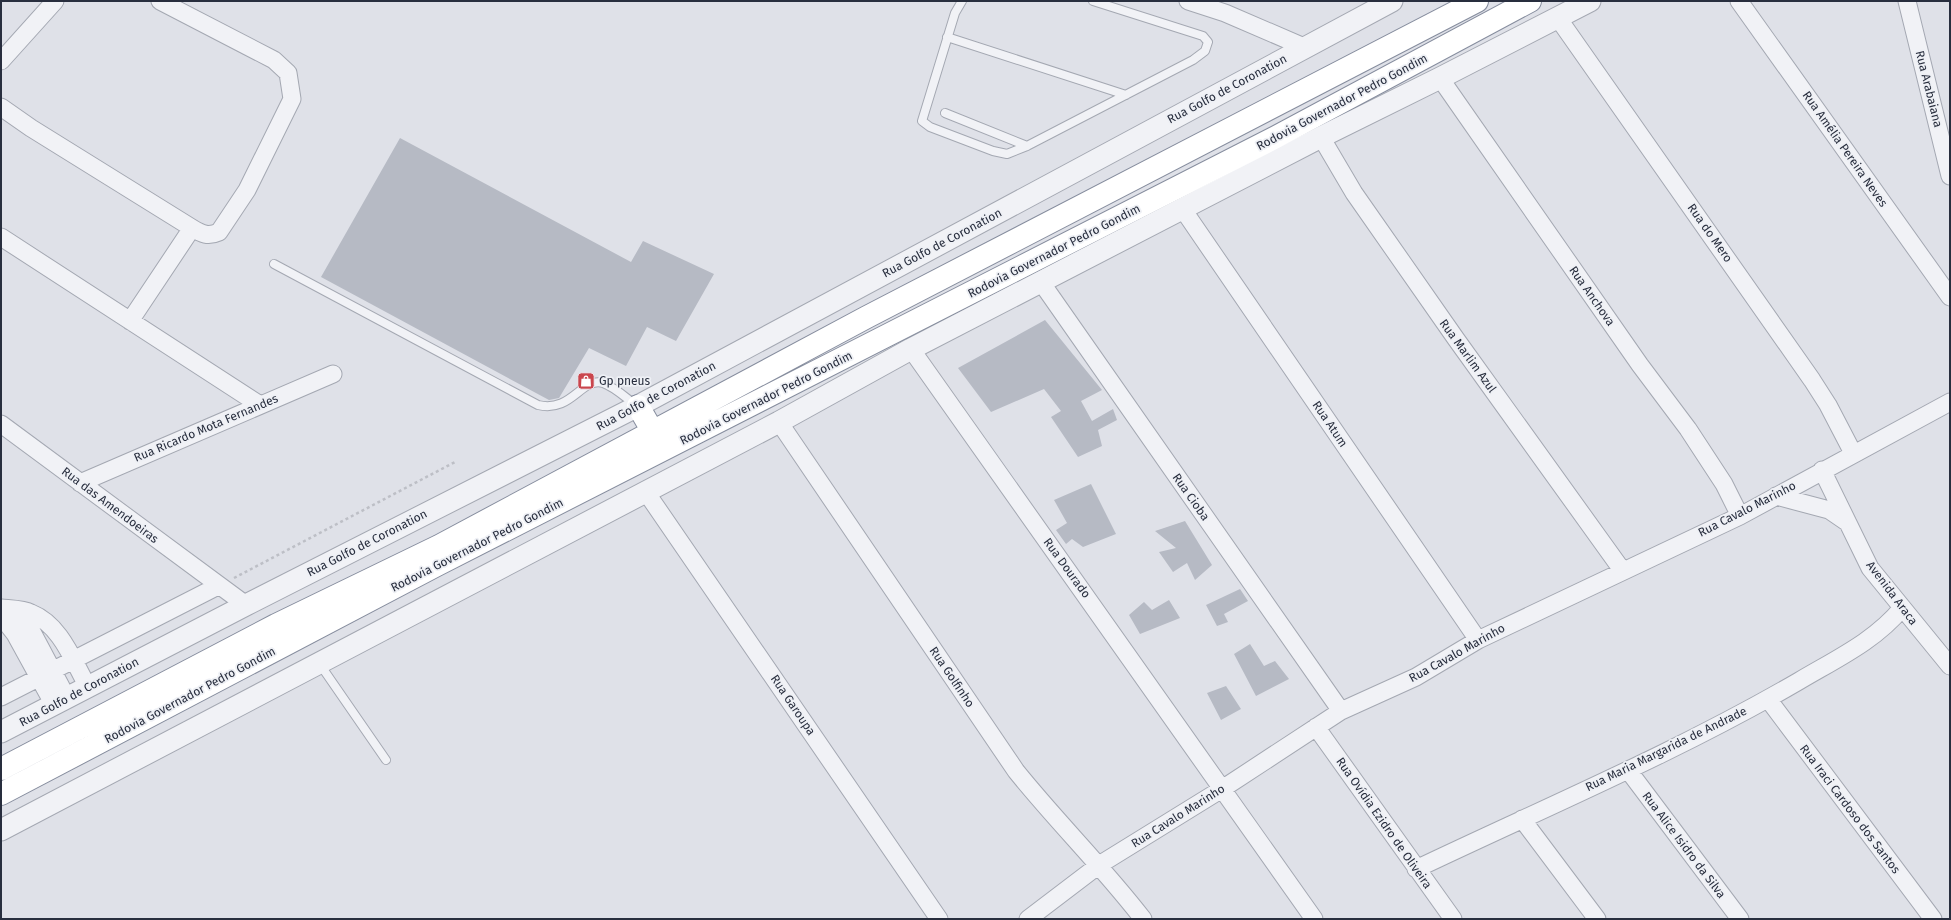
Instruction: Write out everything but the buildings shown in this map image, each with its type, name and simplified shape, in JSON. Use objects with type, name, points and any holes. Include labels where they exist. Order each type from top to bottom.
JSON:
[{"type":"highway","name":"Rodovia Governador Pedro Gondim","points":[[1,769],[276,625],[439,546],[867,317],[1477,1]]},
{"type":"highway","name":"Rodovia Governador Pedro Gondim","points":[[1,794],[437,565],[1276,137],[1530,1]]},
{"type":"highway","points":[[638,406],[653,432]]},
{"type":"street","points":[[1,61],[55,1]]},
{"type":"street","points":[[1,107],[31,128],[202,234],[211,235],[219,232],[248,190],[292,99],[291,80],[288,73],[282,66],[160,1]]},
{"type":"street","name":"Rua Golfo de Coronation","points":[[1188,1],[1225,13],[1304,47]]},
{"type":"street","name":"Rua Golfo de Coronation","points":[[1,732],[246,605],[638,406],[1392,1]]},
{"type":"street","points":[[1,830],[779,422],[911,349],[1182,208],[1590,1]]},
{"type":"street","name":"Rua Amélia Pereira Neves","points":[[1739,1],[1950,297]]},
{"type":"street","name":"Rua Arabaiana","points":[[1907,1],[1950,176]]},
{"type":"street","name":"Rua do Mero","points":[[1558,18],[1812,380],[1828,405],[1853,453]]},
{"type":"street","name":"Rua Anchova","points":[[1440,78],[1640,365],[1688,429],[1724,484],[1740,516]]},
{"type":"street","name":"Rua Marlim Azul","points":[[1321,137],[1354,192],[1456,339],[1622,570]]},
{"type":"street","name":"Rua Atum","points":[[1182,208],[1478,640]]},
{"type":"street","points":[[130,321],[192,228]]},
{"type":"street","points":[[1,237],[260,405]]},
{"type":"street","name":"Rua Cioba","points":[[1041,282],[1341,711]]},
{"type":"street","name":"Rua Dourado","points":[[911,349],[1314,919]]},
{"type":"street","name":"Rua Ricardo Mota Fernandes","points":[[80,483],[333,374]]},
{"type":"street","name":"Rua Cavalo Marinho","points":[[1028,919],[1099,865],[1222,789],[1341,711],[1416,677],[1478,640],[1622,570],[1740,516],[1853,453],[1950,402]]},
{"type":"street","name":"Rua Golfinho","points":[[779,422],[1016,771],[1053,816],[1099,865],[1143,919]]},
{"type":"street","name":"Rua das Amendoeiras","points":[[1,424],[218,586],[246,605]]},
{"type":"street","name":"Avenida Araca","points":[[1822,470],[1850,524],[1870,568],[1950,666]]},
{"type":"street","name":"Rua Garoupa","points":[[646,492],[939,919]]},
{"type":"street","points":[[1776,496],[1829,510],[1850,524]]},
{"type":"street","points":[[1,697],[218,586]]},
{"type":"street","name":"Rua Maria Margarida de Andrade","points":[[1416,869],[1522,818],[1628,770],[1768,698],[1869,640],[1890,623],[1902,608]]},
{"type":"street","points":[[1,609],[30,612],[45,620],[59,635],[88,687]]},
{"type":"street","points":[[1,609],[13,615],[31,630],[53,670],[61,701]]},
{"type":"street","points":[[1,616],[15,634],[38,677],[61,701]]},
{"type":"street","name":"Rua Iraci Cardoso dos Santos","points":[[1768,698],[1934,919]]},
{"type":"street","name":"Rua Ovídia Ezidro de Oliveira","points":[[1316,727],[1453,919]]},
{"type":"street","name":"Rua Alice Isidro da Silva","points":[[1628,770],[1740,919]]},
{"type":"street","points":[[1522,818],[1597,919]]},
{"type":"lane","points":[[962,1],[955,13],[922,120],[930,127],[993,152],[1007,154],[1027,146],[1192,60],[1204,51],[1208,42],[1203,36],[1093,1]]},
{"type":"lane","points":[[947,37],[1126,95]]},
{"type":"lane","points":[[945,113],[1027,146]]},
{"type":"lane","points":[[274,264],[538,405],[549,407],[561,405],[591,383],[602,383],[638,406]]},
{"type":"lane","points":[[319,663],[386,760]]},
{"type":"path","points":[[218,586],[455,462]]},
{"type":"place","name":"Gp pneus","points":[[586,381]]}]
